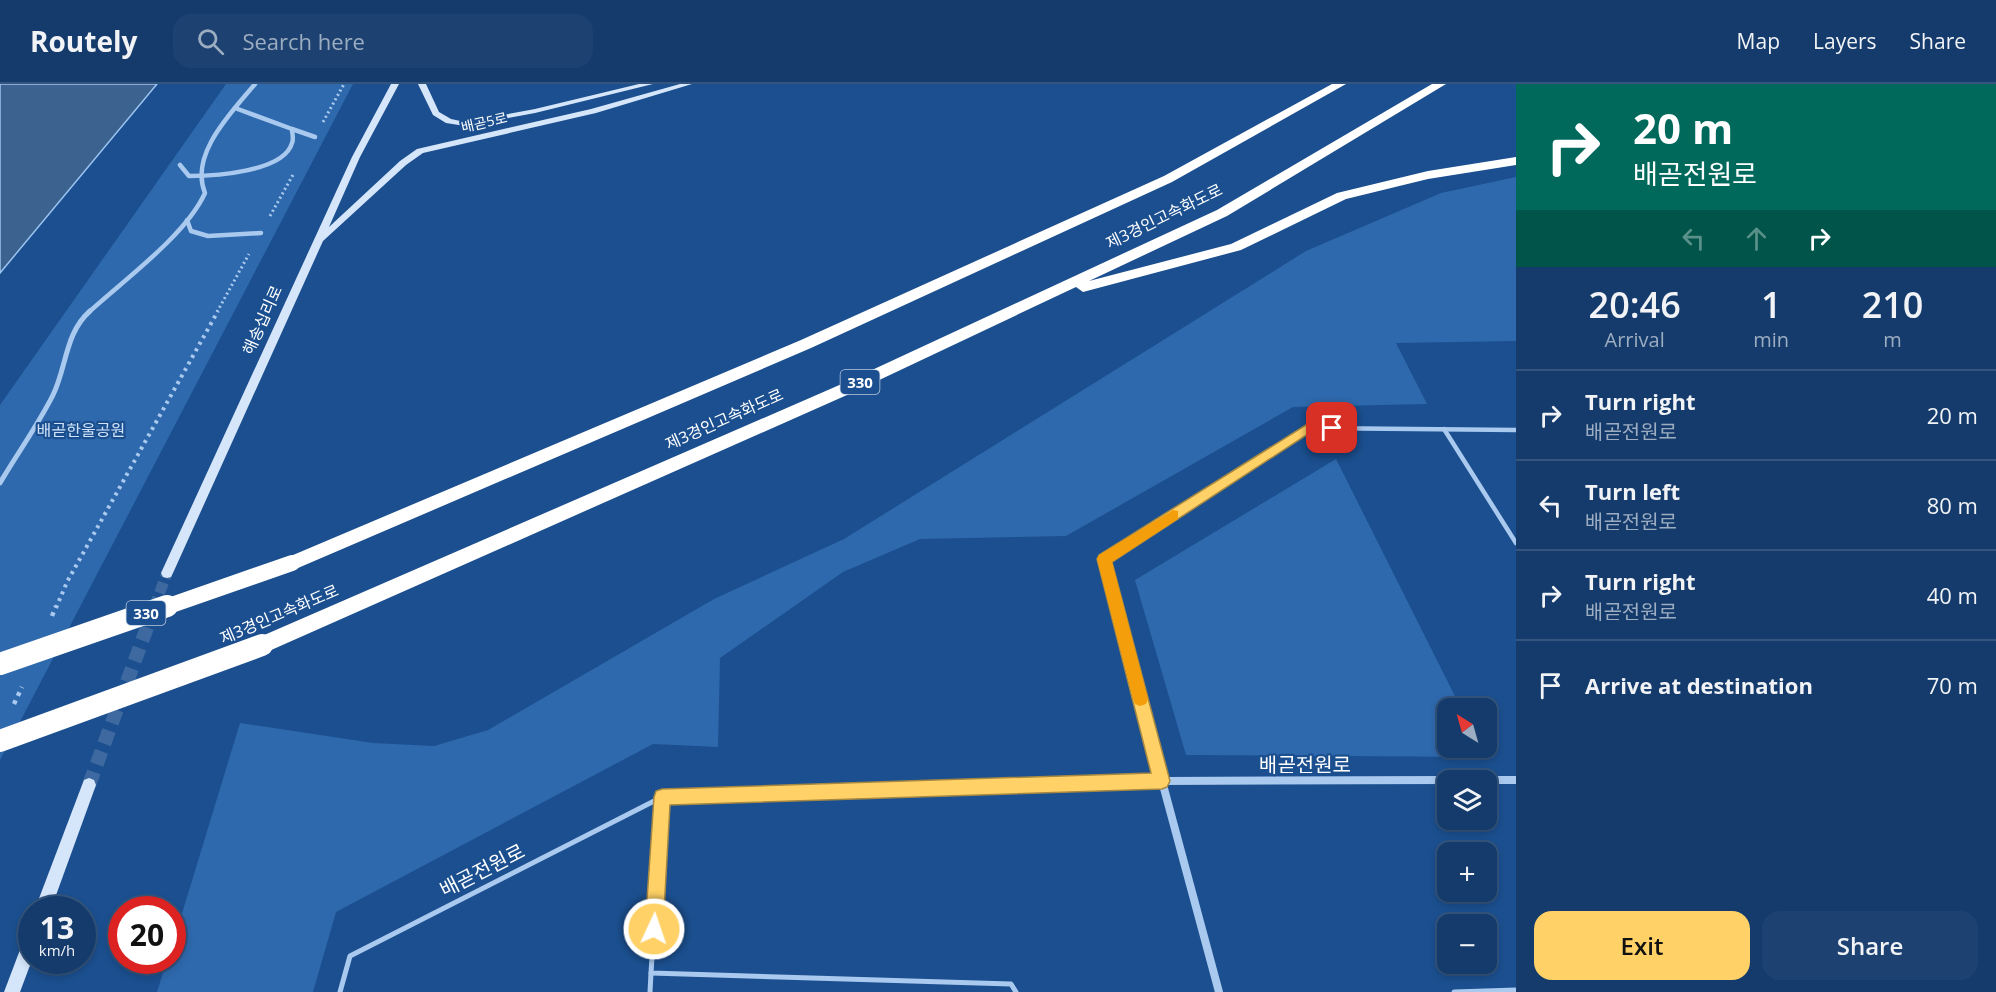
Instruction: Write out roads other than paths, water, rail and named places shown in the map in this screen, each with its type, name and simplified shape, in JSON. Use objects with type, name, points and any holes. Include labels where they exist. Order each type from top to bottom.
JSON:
[{"type":"highway","name":"제3경인고속화도로","points":[[0,664],[292,563],[806,344],[1168,179],[1340,84]]},
{"type":"highway","name":"제3경인고속화도로","points":[[0,741],[262,645],[850,387],[1222,213],[1440,84]]},
{"type":"highway","points":[[1038,299],[1236,247],[1342,196],[1428,176],[1516,161]]},
{"type":"street","points":[[0,483],[54,393],[65,352],[81,319],[148,259],[198,208],[205,193],[201,176],[203,158],[235,108],[255,84]]},
{"type":"street","name":"해송십리로","points":[[167,573],[356,158],[394,84]]},
{"type":"street","name":"배곧5로","points":[[422,84],[436,113],[449,121],[465,124],[535,111],[649,84]]},
{"type":"street","name":"배곧5로","points":[[317,243],[412,155],[420,151],[593,111],[688,84]]},
{"type":"street","points":[[235,108],[315,137]]},
{"type":"street","points":[[180,165],[189,176],[258,169],[274,161],[293,145],[295,137],[292,129]]},
{"type":"street","points":[[187,220],[191,231],[208,236],[261,233]]},
{"type":"street","name":"배곧전원로","points":[[1162,781],[1437,780]]},
{"type":"street","points":[[1497,780],[1516,780]]},
{"type":"street","points":[[1162,781],[1219,992]]},
{"type":"street","points":[[48,896],[88,785]]},
{"type":"street","points":[[12,992],[19,974]]},
{"type":"lane","points":[[1162,781],[1104,559],[1309,428],[1516,430]]},
{"type":"lane","points":[[1444,429],[1516,543]]},
{"type":"lane","name":"배곧전원로","points":[[340,992],[350,956],[662,797],[1162,781]]},
{"type":"lane","points":[[650,992],[662,797]]},
{"type":"lane","points":[[651,973],[1011,984],[1016,992]]},
{"type":"lane","points":[[1454,992],[1516,990]]},
{"type":"tunnel","points":[[154,608],[167,573]]},
{"type":"tunnel","points":[[89,785],[155,606]]},
{"type":"park label","name":"배곧한울공원","points":[[81,430]]}]
